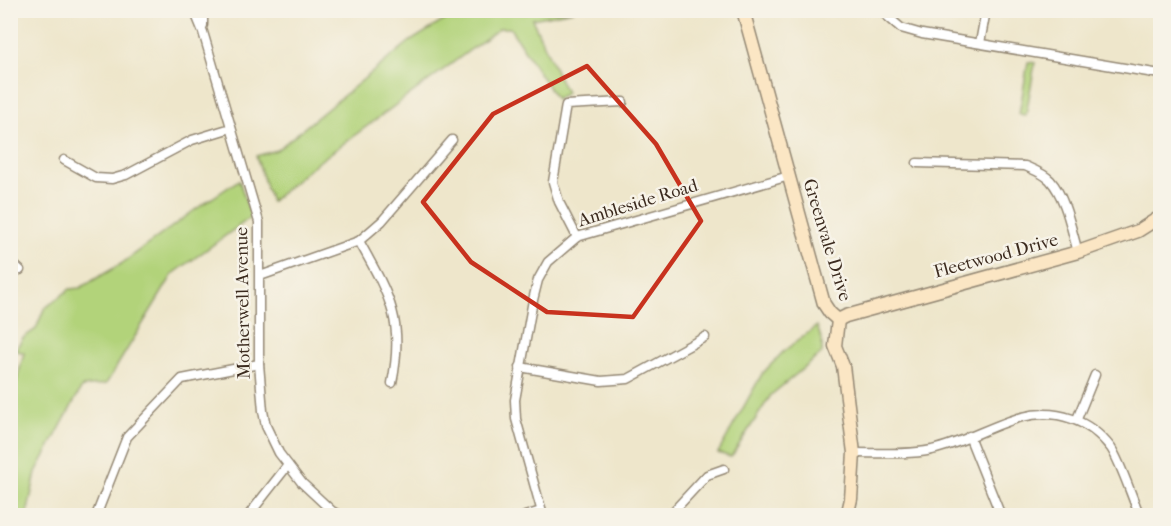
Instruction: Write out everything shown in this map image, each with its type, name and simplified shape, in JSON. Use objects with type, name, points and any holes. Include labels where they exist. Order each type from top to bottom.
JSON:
[{"type":"street","name":"Motherwell Avenue","points":[[194,10],[203,32],[259,222],[259,364],[266,426],[279,453],[302,483],[332,511],[341,516]]},
{"type":"street","name":"Motherwell Avenue","points":[[203,10],[203,32]]},
{"type":"street","name":"Greenvale Drive","points":[[743,10],[824,304],[838,321],[835,346],[843,366],[854,453],[851,499],[847,516]]},
{"type":"street","points":[[880,10],[901,28],[922,34],[1161,74]]},
{"type":"street","points":[[980,43],[986,10]]},
{"type":"street","points":[[577,237],[559,202],[553,182],[566,105],[623,102]]},
{"type":"street","points":[[64,160],[96,178],[112,179],[126,175],[192,140],[231,128]]},
{"type":"street","points":[[260,276],[359,241],[382,221],[452,140]]},
{"type":"street","points":[[917,163],[1024,166],[1039,172],[1050,180],[1059,194],[1078,252]]},
{"type":"street","name":"Ambleside Road","points":[[542,513],[516,419],[515,400],[538,280],[548,262],[577,237],[789,176]]},
{"type":"street","name":"Fleetwood Drive","points":[[838,321],[846,315],[1078,252],[1138,231],[1161,217]]},
{"type":"street","points":[[359,241],[392,304],[398,332],[397,360],[392,383]]},
{"type":"street","points":[[10,261],[20,270]]},
{"type":"street","points":[[520,367],[601,381],[628,379],[705,337]]},
{"type":"street","points":[[96,516],[127,437],[182,379],[259,364]]},
{"type":"street","points":[[1077,419],[1095,375]]},
{"type":"street","points":[[854,453],[916,452],[934,449],[1033,415],[1043,414],[1077,419],[1098,433],[1112,450],[1140,516]]},
{"type":"street","points":[[969,436],[1001,516]]},
{"type":"street","points":[[248,516],[288,465]]},
{"type":"street","points":[[669,516],[708,475],[724,469]]},
{"type":"street","points":[[525,516],[542,513]]},
{"type":"highlighted area","points":[[587,66],[656,144],[701,221],[633,317],[547,312],[471,262],[423,202],[493,114]]},
{"type":"green space","points":[[459,11],[573,11],[532,19],[566,93],[556,99],[510,28],[500,28],[309,169],[271,202],[256,156],[277,150],[409,42]]},
{"type":"green space","points":[[1028,62],[1035,63],[1026,115],[1019,114]]},
{"type":"green space","points":[[239,180],[251,217],[173,274],[106,384],[82,387],[36,472],[27,515],[11,515],[11,403],[24,353],[15,350],[23,338],[36,329],[44,309],[70,289],[80,288],[121,264]]},
{"type":"green space","points":[[817,326],[822,341],[822,353],[771,395],[731,457],[718,453],[762,374],[783,352]]}]
